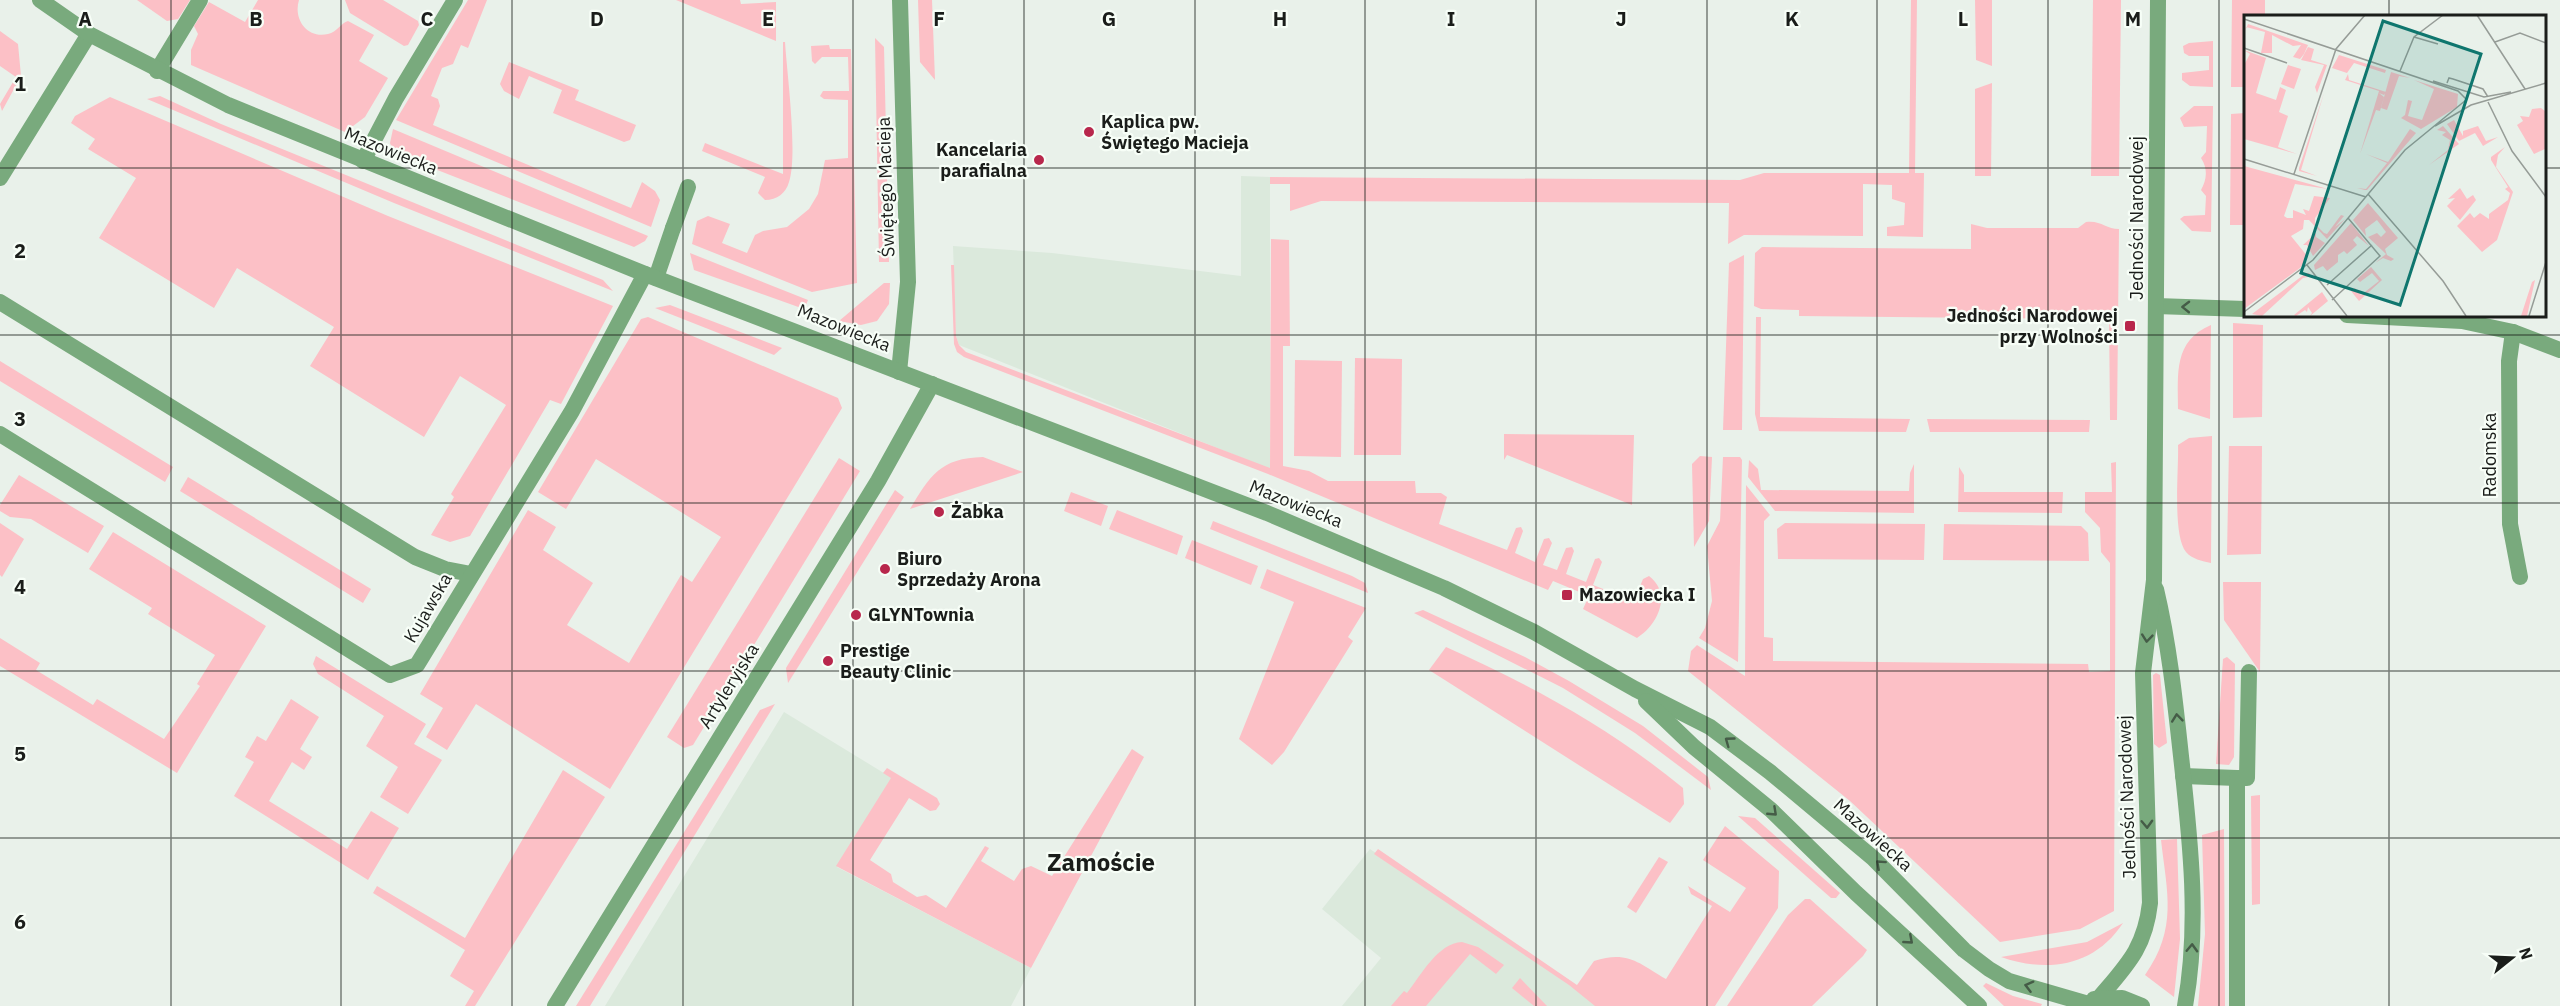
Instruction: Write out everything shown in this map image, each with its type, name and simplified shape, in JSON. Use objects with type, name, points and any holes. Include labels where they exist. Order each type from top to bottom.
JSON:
[{"type":"street","name":"Mazowiecka","points":[[40,0],[89,34],[157,71],[228,105],[651,276],[803,332],[899,372],[1370,555],[1534,632],[1635,689],[1710,727],[1770,772],[1881,866],[1964,950],[1989,969],[2009,981],[2088,1002],[2122,998],[2142,1006]]},
{"type":"street","points":[[157,71],[200,0]]},
{"type":"street","points":[[363,161],[396,98],[455,0]]},
{"type":"street","name":"Świętego Macieja","points":[[899,372],[908,282],[900,0]]},
{"type":"street","name":"Jedności Narodowej","points":[[2088,1002],[2132,957],[2147,927],[2149,870],[2143,673],[2154,580],[2158,0]]},
{"type":"street","points":[[0,178],[89,34]]},
{"type":"street","name":"Kujawska","points":[[0,434],[390,675],[417,665],[572,411],[651,276],[673,228],[688,187]]},
{"type":"street","points":[[0,302],[415,557],[445,569],[471,574]]},
{"type":"street","points":[[2156,306],[2244,309]]},
{"type":"street","points":[[2366,316],[2462,321],[2513,332],[2560,350]]},
{"type":"street","name":"Radomska","points":[[2513,332],[2509,361],[2510,524],[2520,577]]},
{"type":"street","name":"Artyleryjska","points":[[555,1006],[872,490],[932,384]]},
{"type":"street","name":"Jedności Narodowej","points":[[2154,580],[2167,633],[2183,776],[2193,932],[2185,1006]]},
{"type":"street","points":[[2183,776],[2247,778],[2249,672]]},
{"type":"street","name":"Mazowiecka","points":[[1635,689],[1694,747],[1771,810],[1856,893],[1947,974],[1979,1006]]},
{"type":"street","points":[[2237,778],[2237,1006]]},
{"type":"shaded area","points":[[137,0],[190,0],[178,19],[167,21]]},
{"type":"shaded area","points":[[258,0],[299,0],[298,14],[303,26],[320,35],[331,33],[348,21],[374,35],[359,61],[388,78],[365,117],[345,132],[191,65],[191,50],[198,34],[194,26],[209,2],[245,22]]},
{"type":"shaded area","points":[[345,0],[383,0],[418,21],[419,25],[408,45],[404,46],[350,13]]},
{"type":"shaded area","points":[[468,0],[487,0],[468,48],[461,45],[453,64],[442,68],[431,96],[438,99],[440,106],[433,125],[631,208],[642,182],[655,191],[660,200],[651,227],[396,120]]},
{"type":"shaded area","points":[[676,0],[740,0],[741,4],[776,2],[776,41]]},
{"type":"shaded area","points":[[918,0],[932,0],[935,80],[920,62]]},
{"type":"shaded area","points":[[1911,0],[1917,0],[1915,173],[1924,173],[1923,237],[1887,236],[1887,227],[1904,225],[1905,203],[1892,199],[1892,185],[1863,184],[1863,236],[1744,235],[1728,244],[1729,203],[1321,201],[1290,211],[1290,184],[1270,184],[1270,177],[1740,180],[1764,173],[1909,173]]},
{"type":"shaded area","points":[[1975,0],[1992,0],[1992,66],[1976,60]]},
{"type":"shaded area","points":[[2093,0],[2121,0],[2119,176],[2091,176]]},
{"type":"shaded area","points":[[2232,0],[2265,0],[2265,15],[2244,15],[2244,87],[2231,87]]},
{"type":"shaded area","points":[[0,31],[18,44],[21,76],[2,111],[0,104],[16,77],[0,66]]},
{"type":"shaded area","points":[[875,38],[884,47],[889,262],[879,262]]},
{"type":"shaded area","points":[[2213,41],[2213,87],[2190,86],[2182,80],[2182,73],[2209,70],[2209,56],[2189,56],[2184,53],[2183,46],[2189,43]]},
{"type":"shaded area","points":[[783,42],[785,42],[791,114],[791,170],[788,186],[783,193],[773,199],[765,200],[758,193],[765,177],[702,151],[705,143],[783,174]]},
{"type":"shaded area","points":[[829,45],[830,49],[851,49],[857,283],[812,292],[692,244],[697,221],[708,216],[730,224],[722,243],[747,253],[755,235],[763,231],[787,227],[809,209],[818,194],[825,160],[848,158],[848,100],[824,99],[820,96],[823,91],[849,91],[848,57],[822,57],[815,64],[812,61],[811,46]]},
{"type":"shaded area","points":[[509,62],[579,90],[575,100],[636,125],[630,140],[624,142],[553,113],[562,90],[529,76],[519,99],[504,91],[500,84]]},
{"type":"shaded area","points":[[1992,83],[1991,176],[1975,176],[1975,89]]},
{"type":"shaded area","points":[[160,96],[221,124],[603,280],[613,291],[394,203],[147,99]]},
{"type":"shaded area","points":[[110,97],[388,216],[613,306],[561,404],[550,400],[470,536],[450,542],[431,535],[454,497],[451,494],[506,405],[460,376],[424,437],[310,366],[334,327],[237,268],[214,308],[99,238],[136,178],[88,149],[95,139],[71,123],[75,116]]},
{"type":"shaded area","points":[[2194,106],[2213,106],[2211,232],[2192,231],[2180,219],[2184,216],[2205,215],[2206,196],[2201,190],[2205,182],[2206,170],[2201,158],[2206,152],[2207,126],[2184,127],[2180,118]]},
{"type":"shaded area","points":[[2244,113],[2244,225],[2230,225],[2231,114]]},
{"type":"shaded area","points":[[393,129],[648,236],[645,241],[634,247],[394,153],[390,143]]},
{"type":"shaded area","points":[[1241,176],[1270,177],[1270,469],[959,345],[956,336],[953,246],[1052,253],[1241,276]]},
{"type":"shaded area","points":[[2086,222],[2096,222],[2119,229],[2117,420],[2110,420],[2109,313],[2092,313],[2091,319],[1799,316],[1799,310],[1761,309],[1754,306],[1755,253],[1762,247],[1971,249],[1971,224],[1987,228],[2078,228]]},
{"type":"shaded area","points":[[1271,239],[1289,240],[1290,346],[1283,346],[1283,466],[1309,471],[1328,481],[1415,481],[1416,493],[1441,493],[1447,497],[1439,524],[1507,550],[1516,528],[1521,527],[1523,531],[1515,553],[1535,562],[1544,539],[1549,538],[1552,543],[1543,565],[1557,570],[1566,548],[1572,547],[1574,551],[1566,574],[1586,582],[1595,559],[1599,558],[1602,562],[1593,585],[1634,601],[1643,579],[1649,576],[1656,583],[1661,600],[1656,618],[1644,633],[1637,638],[1583,609],[1589,596],[1553,581],[1548,590],[1268,474],[964,357],[957,352],[954,344],[951,265],[954,265],[956,336],[959,345],[966,352],[1270,468]]},
{"type":"shaded area","points":[[690,253],[808,300],[804,309],[694,270]]},
{"type":"shaded area","points":[[1744,255],[1742,430],[1723,430],[1729,263]]},
{"type":"shaded area","points":[[884,283],[890,283],[889,304],[877,321],[861,325],[839,321]]},
{"type":"shaded area","points":[[670,305],[782,348],[774,355],[655,308]]},
{"type":"shaded area","points":[[648,317],[838,398],[842,408],[610,789],[476,704],[447,750],[426,737],[443,708],[420,694],[528,510],[556,527],[543,550],[593,583],[567,625],[629,663],[681,575],[692,582],[721,537],[596,459],[566,509],[538,492],[641,319]]},
{"type":"shaded area","points":[[1756,317],[1761,317],[1760,417],[1910,419],[1906,432],[1759,431],[1755,414]]},
{"type":"shaded area","points":[[2233,323],[2263,325],[2262,417],[2233,418]]},
{"type":"shaded area","points":[[2211,325],[2210,419],[2178,409],[2178,371],[2184,349],[2190,340]]},
{"type":"shaded area","points":[[1355,358],[1402,359],[1401,455],[1354,455]]},
{"type":"shaded area","points":[[1295,360],[1342,361],[1341,457],[1294,456]]},
{"type":"shaded area","points":[[0,361],[173,467],[165,482],[0,381]]},
{"type":"shaded area","points":[[1927,419],[2090,420],[2089,432],[1930,432]]},
{"type":"shaded area","points":[[1504,434],[1634,435],[1632,505],[1507,455],[1504,460]]},
{"type":"shaded area","points":[[2212,436],[2211,563],[2194,558],[2186,552],[2179,531],[2177,501],[2178,445],[2189,438]]},
{"type":"shaded area","points":[[2229,446],[2262,446],[2261,554],[2227,555]]},
{"type":"shaded area","points":[[1700,456],[1712,457],[1709,521],[1694,547],[1692,464]]},
{"type":"shaded area","points":[[983,457],[1023,472],[910,509],[931,478],[946,465],[968,458]]},
{"type":"shaded area","points":[[1723,457],[1740,457],[1742,460],[1738,662],[1699,638],[1705,628],[1712,601],[1707,546],[1720,521]]},
{"type":"shaded area","points":[[839,458],[860,471],[693,745],[684,748],[667,737]]},
{"type":"shaded area","points":[[1749,460],[1758,469],[1761,490],[1909,491],[1910,473],[1914,464],[1914,513],[1775,511],[1748,477]]},
{"type":"shaded area","points":[[2116,462],[2114,911],[2080,929],[2000,942],[1850,801],[1688,671],[1691,651],[1697,645],[1745,676],[1746,485],[1770,515],[1764,521],[1764,637],[1773,638],[1773,661],[2088,664],[2089,672],[2110,671],[2110,563],[2101,552],[2100,528],[2085,512],[2085,492],[2112,492],[2111,463]]},
{"type":"shaded area","points":[[1959,467],[1964,475],[1964,492],[2063,492],[2062,513],[1958,512]]},
{"type":"shaded area","points":[[19,475],[104,526],[88,553],[31,519],[10,517],[0,511],[0,505]]},
{"type":"shaded area","points":[[188,477],[371,589],[363,603],[180,491]]},
{"type":"shaded area","points":[[895,490],[904,497],[788,683],[786,668]]},
{"type":"shaded area","points":[[1071,492],[1108,506],[1101,526],[1064,511]]},
{"type":"shaded area","points":[[1117,510],[1183,536],[1177,555],[1109,529]]},
{"type":"shaded area","points":[[1213,521],[1352,576],[1365,583],[1368,593],[1210,529]]},
{"type":"shaded area","points":[[0,523],[24,539],[2,577],[0,575]]},
{"type":"shaded area","points":[[1785,523],[1925,524],[1924,560],[1778,559],[1777,529]]},
{"type":"shaded area","points":[[1944,524],[2081,526],[2088,533],[2089,561],[1943,560]]},
{"type":"shaded area","points":[[113,532],[266,626],[177,773],[0,666],[0,638],[40,663],[36,670],[93,705],[97,699],[164,739],[200,686],[197,684],[215,655],[148,614],[152,608],[89,569]]},
{"type":"shaded area","points":[[1192,540],[1258,566],[1251,585],[1185,558]]},
{"type":"shaded area","points":[[1267,569],[1366,608],[1348,637],[1353,641],[1284,752],[1272,765],[1239,739],[1294,602],[1260,588]]},
{"type":"shaded area","points":[[2223,582],[2261,582],[2260,672],[2224,620]]},
{"type":"shaded area","points":[[1423,610],[1525,657],[1643,726],[1708,777],[1711,790],[1635,733],[1563,688],[1414,613]]},
{"type":"shaded area","points":[[1446,647],[1539,692],[1627,746],[1683,788],[1684,804],[1670,823],[1429,670]]},
{"type":"shaded area","points":[[316,656],[426,724],[414,744],[442,760],[408,814],[380,797],[398,767],[366,746],[384,716],[318,674],[313,664]]},
{"type":"shaded area","points":[[2227,657],[2235,664],[2234,757],[2229,765],[2216,764],[2223,659]]},
{"type":"shaded area","points":[[2156,673],[2160,675],[2167,743],[2159,748],[2154,744],[2153,675]]},
{"type":"shaded area","points":[[291,699],[319,717],[300,749],[312,757],[304,770],[292,762],[269,801],[347,849],[371,811],[399,828],[368,880],[234,796],[254,762],[245,757],[257,736],[266,741]]},
{"type":"shaded area","points":[[775,704],[590,1006],[576,1006],[760,710]]},
{"type":"shaded area","points":[[784,712],[892,778],[837,867],[1031,968],[1011,1006],[605,1006]]},
{"type":"shaded area","points":[[1132,749],[1144,757],[1031,968],[836,866],[891,778],[883,773],[887,768],[937,798],[940,804],[936,810],[930,811],[909,798],[870,860],[891,874],[893,882],[917,897],[926,895],[946,908],[985,846],[989,848],[981,861],[1014,881],[1022,869],[1031,866],[1052,876]]},
{"type":"shaded area","points":[[563,770],[605,797],[475,1006],[465,1006],[474,991],[450,976],[465,950],[373,893],[377,886],[465,938]]},
{"type":"shaded area","points":[[2260,795],[2260,904],[2252,905],[2251,796]]},
{"type":"shaded area","points":[[1738,816],[1755,818],[1840,893],[1836,898],[1831,898]]},
{"type":"shaded area","points":[[1725,826],[1779,871],[1778,908],[1715,1006],[1595,1006],[1569,985],[1374,854],[1378,849],[1577,985],[1594,961],[1615,957],[1640,963],[1666,979],[1712,906],[1691,894],[1688,886],[1730,912],[1746,888],[1703,860]]},
{"type":"shaded area","points":[[2224,829],[2225,1006],[2198,1006],[2205,934],[2202,835]]},
{"type":"shaded area","points":[[2177,839],[2180,939],[2174,997],[2145,975],[2162,942],[2168,910],[2161,840]]},
{"type":"shaded area","points":[[1370,849],[1602,1006],[1342,1006],[1381,958],[1322,909]]},
{"type":"shaded area","points":[[1659,857],[1668,862],[1636,913],[1627,907]]},
{"type":"shaded area","points":[[1805,899],[1810,899],[1867,950],[1863,956],[1812,1006],[1727,1006],[1788,915]]},
{"type":"shaded area","points":[[2123,923],[2098,949],[2068,963],[2035,965],[2001,957],[2087,942]]},
{"type":"shaded area","points":[[1462,942],[1478,947],[1504,965],[1496,974],[1470,954],[1426,1006],[1391,1006],[1404,991],[1407,993],[1438,954],[1453,944]]},
{"type":"shaded area","points":[[1520,978],[1547,1006],[1534,1006],[1512,988]]},
{"type":"shaded area","points":[[1986,983],[2013,996],[2042,1004],[2041,1006],[2004,1006],[1983,986]]},
{"type":"place","name":"Kaplica pw. Świętego Macieja","points":[[1089,132]]},
{"type":"place","name":"Kancelaria parafialna","points":[[1039,160]]},
{"type":"place","name":"Jedności Narodowej przy Wolności","points":[[2130,326]]},
{"type":"place","name":"Żabka","points":[[939,512]]},
{"type":"place","name":"Biuro Sprzedaży Arona","points":[[885,569]]},
{"type":"place","name":"Mazowiecka I","points":[[1567,595]]},
{"type":"place","name":"GLYNTownia","points":[[856,615]]},
{"type":"place","name":"Prestige Beauty Clinic","points":[[828,661]]},
{"type":"district","name":"Zamoście","points":[[1101,863]]}]
